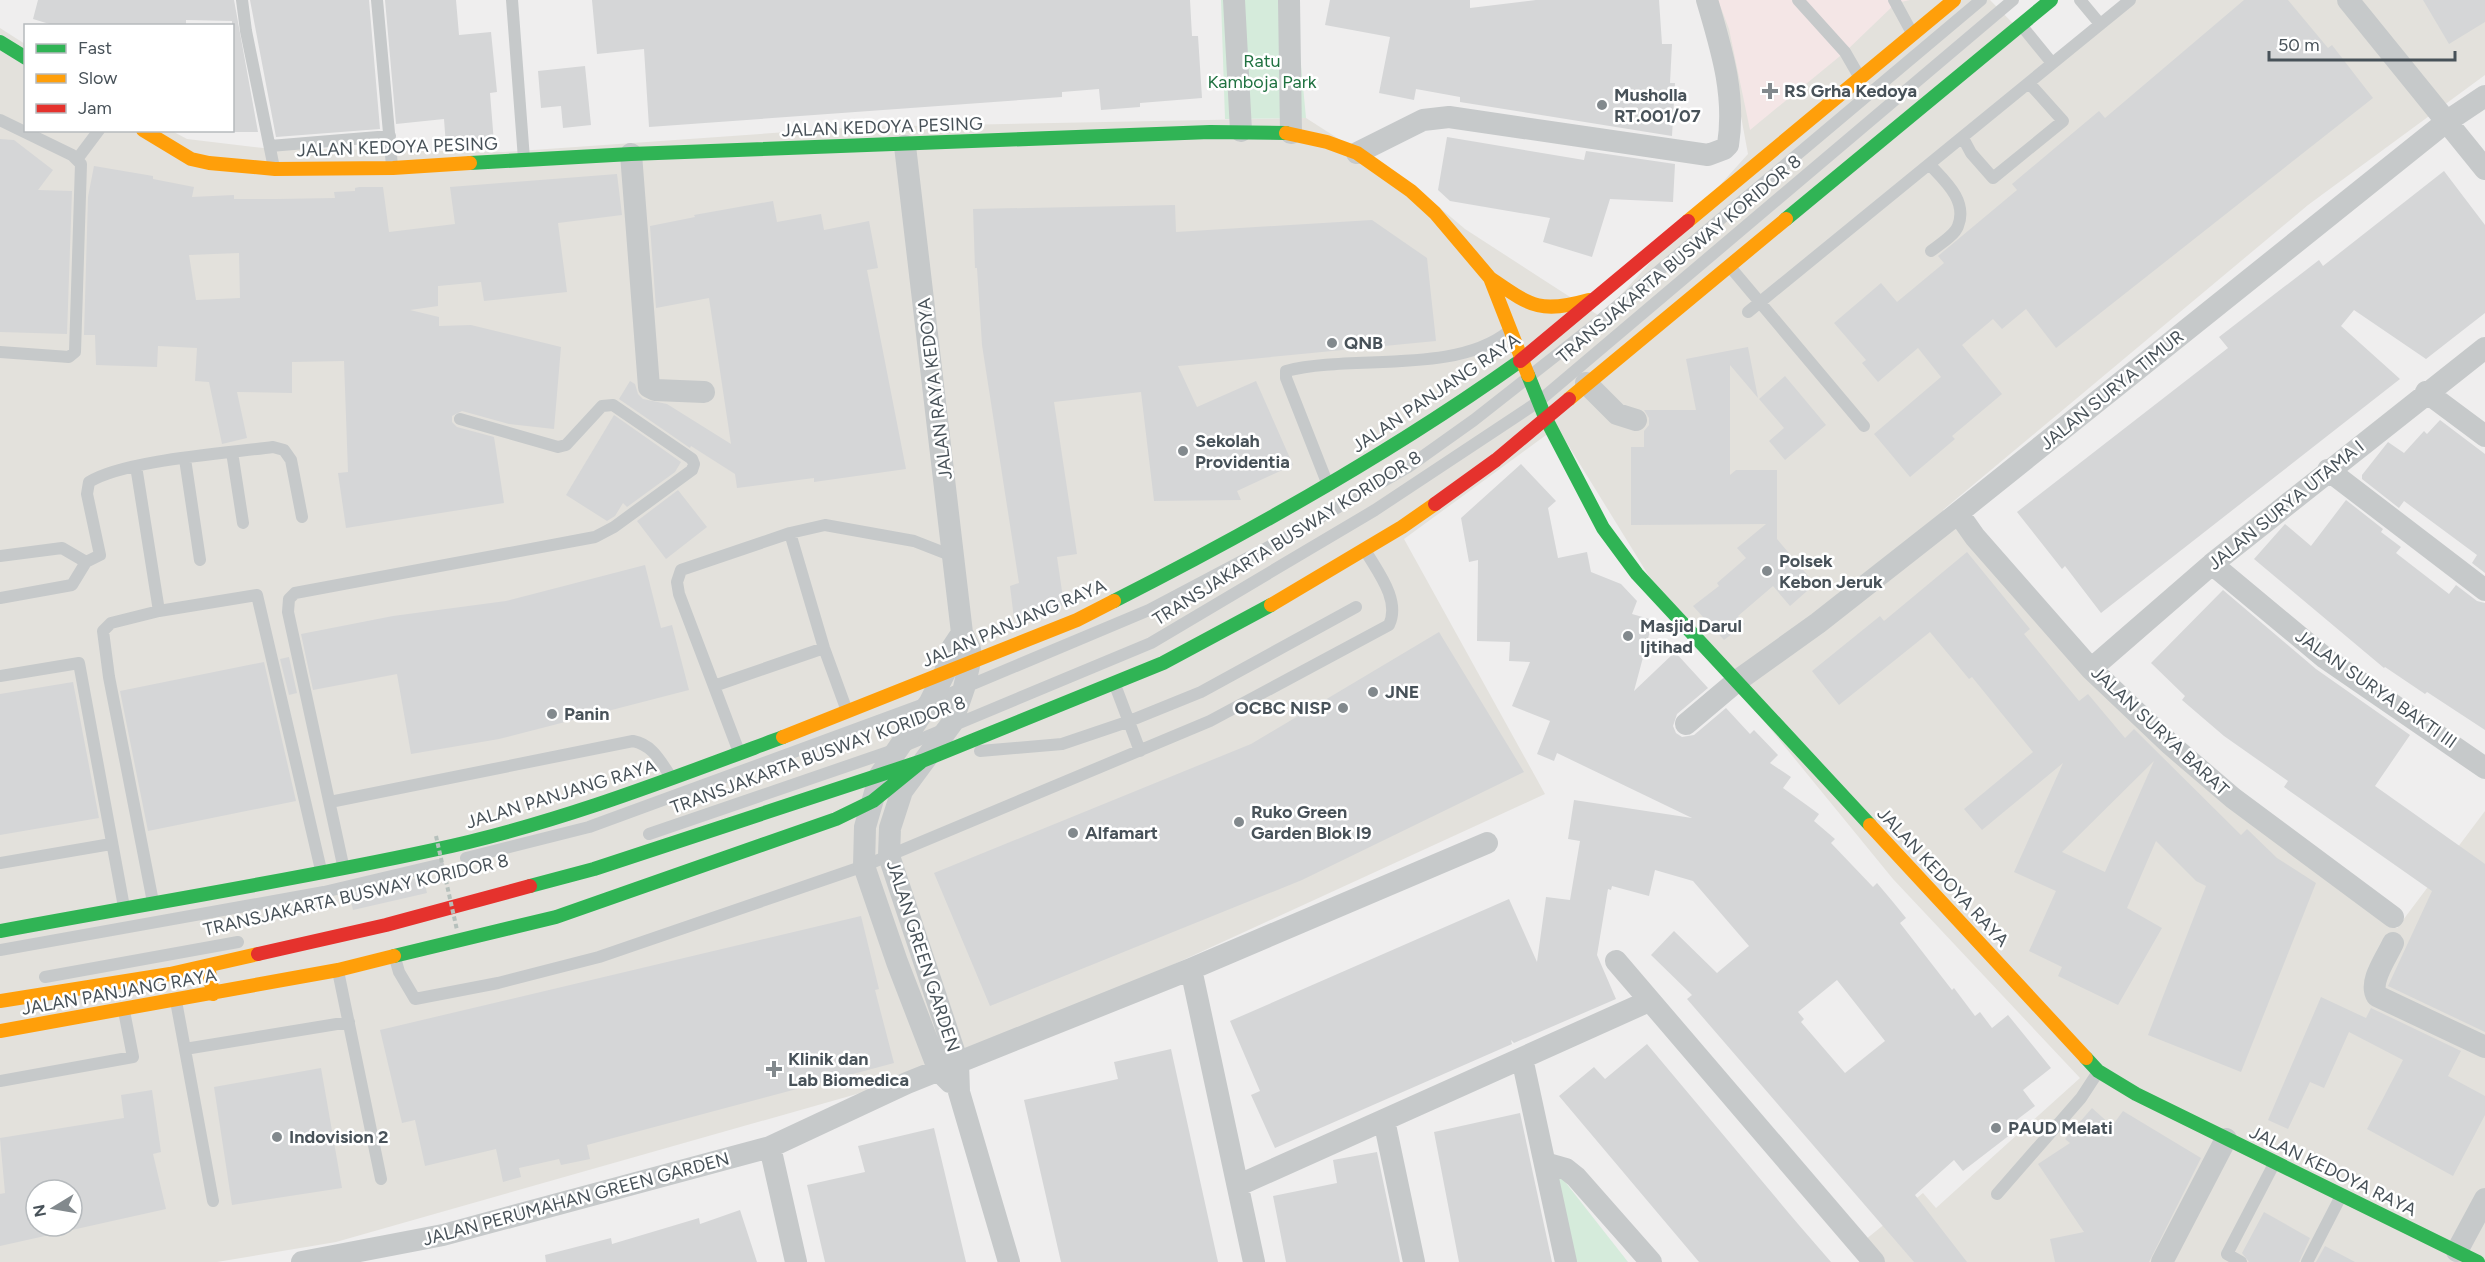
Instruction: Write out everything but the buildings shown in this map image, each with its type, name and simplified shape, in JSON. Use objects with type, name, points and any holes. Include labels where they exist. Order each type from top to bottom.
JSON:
[{"type":"main road","name":"JALAN PANJANG RAYA","points":[[0,931],[344,868],[434,850],[531,825],[672,779],[848,712],[970,661],[1077,620],[1193,561],[1329,486],[1520,361],[1954,0]]},
{"type":"main road","name":"JALAN PANJANG RAYA","points":[[0,1001],[208,966],[330,939],[594,868],[931,758],[1163,663],[1258,613],[1402,527],[1496,460],[2050,0]]},
{"type":"main road","points":[[0,42],[24,57]]},
{"type":"main road","name":"JALAN KEDOYA PESING","points":[[146,132],[191,159],[209,164],[275,169],[393,168],[631,154],[905,146],[1241,132],[1290,133],[1357,153],[1411,191],[1457,237],[1490,278],[1520,361]]},
{"type":"main road","points":[[1490,278],[1542,309],[1560,309],[1594,298]]},
{"type":"main road","points":[[1490,382],[1508,354],[1511,334]]},
{"type":"main road","name":"JALAN KEDOYA RAYA","points":[[1520,361],[1545,417],[1603,528],[1637,574],[2098,1071],[2136,1094],[2478,1262]]},
{"type":"main road","name":"JALAN PANJANG RAYA","points":[[0,1031],[338,970],[565,914],[836,819],[873,801],[931,758]]},
{"type":"main road","points":[[208,966],[213,994]]},
{"type":"street","points":[[1234,0],[1241,132]]},
{"type":"street","points":[[1289,0],[1290,133]]},
{"type":"street","points":[[1357,153],[1423,120],[1449,117],[1715,154],[1728,145],[1732,100],[1722,48],[1707,0]]},
{"type":"street","points":[[2348,0],[2485,169]]},
{"type":"street","name":"JALAN SURYA TIMUR","points":[[1686,724],[1737,681],[1818,623],[1958,513],[2445,122],[2485,96]]},
{"type":"street","name":"JALAN RAYA KEDOYA","points":[[905,146],[955,557],[962,633],[970,649],[970,661]]},
{"type":"street","points":[[631,154],[649,387],[655,390],[704,392]]},
{"type":"street","name":"JALAN SURYA UTAMA I","points":[[2091,669],[2212,564],[2426,392],[2485,348]]},
{"type":"street","points":[[1586,383],[1617,414],[1636,420]]},
{"type":"street","points":[[2426,392],[2485,436]]},
{"type":"street","points":[[2328,470],[2485,591]]},
{"type":"street","name":"JALAN SURYA BARAT","points":[[1958,513],[1975,537],[2091,669],[2171,745],[2233,798],[2393,917]]},
{"type":"street","name":"JALAN SURYA BAKTI III","points":[[2212,564],[2325,658],[2485,768]]},
{"type":"street","points":[[945,672],[952,648],[962,633]]},
{"type":"street","name":"JALAN GREEN GARDEN","points":[[949,1067],[889,856],[890,828],[902,791],[931,758],[952,723],[970,661]]},
{"type":"street","name":"JALAN GREEN GARDEN","points":[[945,672],[930,702],[880,775],[865,827],[864,866],[897,962],[959,1092],[1010,1262]]},
{"type":"street","name":"JALAN PERUMAHAN GREEN GARDEN","points":[[302,1262],[383,1255],[443,1235],[770,1147],[949,1067],[1191,969],[1487,843]]},
{"type":"street","points":[[2393,943],[2374,983],[2374,991],[2378,996],[2485,1047]]},
{"type":"street","points":[[1616,961],[1874,1262]]},
{"type":"street","points":[[1191,969],[1254,1262]]},
{"type":"street","points":[[1239,1185],[1649,1002]]},
{"type":"street","points":[[1522,1059],[1566,1262]]},
{"type":"street","points":[[1384,1120],[1414,1262]]},
{"type":"street","points":[[2162,1262],[2226,1139]]},
{"type":"street","points":[[770,1147],[796,1262]]},
{"type":"street","points":[[1545,1163],[1566,1170],[1576,1178],[1651,1262]]},
{"type":"street","points":[[2457,1251],[2485,1199]]},
{"type":"lane","points":[[242,0],[246,30],[275,169]]},
{"type":"lane","points":[[377,0],[393,168]]},
{"type":"lane","points":[[512,0],[524,160]]},
{"type":"lane","points":[[1798,0],[1845,52],[1861,79]]},
{"type":"lane","points":[[1894,0],[1912,34]]},
{"type":"lane","name":"TRANSJAKARTA BUSWAY KORIDOR 8","points":[[0,950],[324,892],[553,837],[771,762],[930,702],[1149,610],[1274,544],[1408,467],[1528,378],[1981,0]]},
{"type":"lane","name":"TRANSJAKARTA BUSWAY KORIDOR 8","points":[[640,837],[897,749],[1151,643],[1375,510],[1538,402],[2013,0]]},
{"type":"lane","points":[[2080,0],[2100,24]]},
{"type":"lane","points":[[1748,312],[2130,0]]},
{"type":"lane","points":[[2021,25],[2052,63]]},
{"type":"lane","points":[[1963,138],[1971,153],[1993,178],[2063,121],[2029,83]]},
{"type":"lane","points":[[0,120],[24,132]]},
{"type":"lane","points":[[0,352],[69,357],[75,352],[81,164],[78,158],[25,132]]},
{"type":"lane","points":[[78,158],[98,132]]},
{"type":"lane","points":[[270,146],[390,136]]},
{"type":"lane","points":[[1930,165],[1953,189],[1961,209],[1958,227],[1931,251]]},
{"type":"lane","points":[[1729,265],[1864,426]]},
{"type":"lane","points":[[1329,486],[1286,378],[1286,370],[1445,356],[1495,343],[1511,334]]},
{"type":"lane","points":[[344,868],[288,612],[289,599],[295,593],[596,537],[615,527],[692,470],[694,464],[692,459],[614,405],[602,406],[566,445],[558,447],[460,419]]},
{"type":"lane","points":[[0,598],[72,585],[86,562],[100,555],[87,494],[89,482],[99,476],[136,466],[273,447],[284,450],[291,460],[302,517]]},
{"type":"lane","points":[[232,453],[243,523]]},
{"type":"lane","points":[[185,459],[200,560]]},
{"type":"lane","points":[[136,466],[159,611]]},
{"type":"lane","points":[[740,753],[679,594],[677,582],[681,570],[790,533],[825,525],[914,541],[955,557]]},
{"type":"lane","points":[[790,533],[824,648],[848,712]]},
{"type":"lane","points":[[0,556],[62,548],[86,562]]},
{"type":"lane","points":[[395,956],[399,972],[415,999],[498,983],[599,957],[864,866],[1140,751],[1210,721],[1389,625],[1394,616],[1392,602],[1364,549]]},
{"type":"lane","points":[[153,904],[103,646],[104,631],[111,623],[159,611],[256,595],[322,872]]},
{"type":"lane","points":[[931,758],[1062,744],[1127,722],[1201,692],[1356,607]]},
{"type":"lane","points":[[714,686],[824,648]]},
{"type":"lane","points":[[0,676],[79,663],[124,909]]},
{"type":"lane","points":[[1114,683],[1140,751]]},
{"type":"lane","points":[[330,802],[633,741],[645,743],[672,779]]},
{"type":"lane","points":[[0,863],[111,844]]},
{"type":"lane","name":"TRANSJAKARTA BUSWAY KORIDOR 8","points":[[422,902],[484,885]]},
{"type":"lane","name":"TRANSJAKARTA BUSWAY KORIDOR 8","points":[[31,980],[256,938]]},
{"type":"lane","points":[[338,970],[381,1179]]},
{"type":"lane","points":[[176,1001],[213,1202]]},
{"type":"lane","points":[[0,1081],[133,1057],[124,1010]]},
{"type":"lane","points":[[185,1049],[349,1022]]},
{"type":"lane","points":[[1997,1194],[2081,1098],[2098,1071]]},
{"type":"lane","points":[[2241,1262],[2227,1254],[2275,1163]]},
{"type":"lane","points":[[2307,1262],[2341,1195]]},
{"type":"path","points":[[436,836],[458,930]]},
{"type":"shaded area","points":[[1711,0],[1990,0],[2050,61],[2122,0],[2485,0],[2485,75],[2308,205],[1943,510],[2146,727],[2300,860],[2397,928],[2485,811],[2485,1262],[1876,1262],[1860,1244],[1923,1193],[1936,1208],[2080,1078],[1893,879],[1660,594],[1557,427],[1404,539],[1545,794],[948,1068],[336,1242],[217,1262],[0,1262],[0,28],[24,43],[24,132],[174,132],[187,139],[263,148],[504,152],[858,127],[1306,118],[1420,191],[1465,229],[1601,317],[1748,154],[1727,41]]},
{"type":"shaded area","name":"RS Grha Kedoya","points":[[1718,0],[1910,0],[1896,3],[1845,52],[1750,130],[1729,29]]},
{"type":"green space","name":"Ratu Kamboja Park","points":[[1221,0],[1295,0],[1306,118],[1225,119]]},
{"type":"green space","points":[[1555,1169],[1628,1262],[1574,1262]]},
{"type":"traffic: fast","points":[[1786,219],[2051,0]]},
{"type":"traffic: fast","points":[[0,42],[24,57]]},
{"type":"traffic: fast","points":[[470,163],[631,154],[1210,132],[1286,133]]},
{"type":"traffic: fast","points":[[1114,601],[1270,518],[1372,459],[1520,361]]},
{"type":"traffic: fast","points":[[1528,375],[1545,417],[1603,528],[1637,574],[1870,825]]},
{"type":"traffic: fast","points":[[530,886],[594,869],[922,761],[1163,663],[1271,605]]},
{"type":"traffic: fast","points":[[0,931],[325,872],[478,840],[566,815],[783,737]]},
{"type":"traffic: fast","points":[[394,956],[556,917],[836,819],[873,801],[921,762]]},
{"type":"traffic: fast","points":[[2086,1058],[2098,1071],[2136,1094],[2478,1262]]},
{"type":"traffic: slow","points":[[1688,221],[1954,0]]},
{"type":"traffic: slow","points":[[146,132],[191,159],[209,163],[275,169],[393,168],[470,163]]},
{"type":"traffic: slow","points":[[1286,133],[1327,142],[1357,153],[1411,191],[1435,213],[1490,278],[1528,375]]},
{"type":"traffic: slow","points":[[1569,399],[1786,219]]},
{"type":"traffic: slow","points":[[1490,278],[1536,305],[1558,306],[1589,300]]},
{"type":"traffic: slow","points":[[1271,605],[1402,527],[1435,504]]},
{"type":"traffic: slow","points":[[783,737],[1077,620],[1114,601]]},
{"type":"traffic: slow","points":[[1870,825],[2086,1058]]},
{"type":"traffic: slow","points":[[0,1001],[170,974],[258,954]]},
{"type":"traffic: slow","points":[[0,1031],[338,970],[394,956]]},
{"type":"traffic: slow","points":[[208,966],[213,994]]},
{"type":"traffic: jam","points":[[1520,361],[1688,221]]},
{"type":"traffic: jam","points":[[1435,504],[1496,460],[1569,399]]},
{"type":"traffic: jam","points":[[258,954],[386,925],[530,886]]},
{"type":"place","name":"RS Grha Kedoya","points":[[1770,91]]},
{"type":"place","name":"Musholla RT.001/07","points":[[1602,105]]},
{"type":"place","name":"QNB","points":[[1332,343]]},
{"type":"place","name":"Sekolah Providentia","points":[[1183,451]]},
{"type":"place","name":"Polsek Kebon Jeruk","points":[[1767,571]]},
{"type":"place","name":"Masjid Darul Ijtihad","points":[[1628,636]]},
{"type":"place","name":"JNE","points":[[1373,692]]},
{"type":"place","name":"OCBC NISP","points":[[1343,708]]},
{"type":"place","name":"Panin","points":[[552,714]]},
{"type":"place","name":"Ruko Green Garden Blok I9","points":[[1239,822]]},
{"type":"place","name":"Alfamart","points":[[1073,833]]},
{"type":"place","name":"Klinik dan Lab Biomedica","points":[[774,1069]]},
{"type":"place","name":"PAUD Melati","points":[[1996,1128]]},
{"type":"place","name":"Indovision 2","points":[[277,1137]]}]
